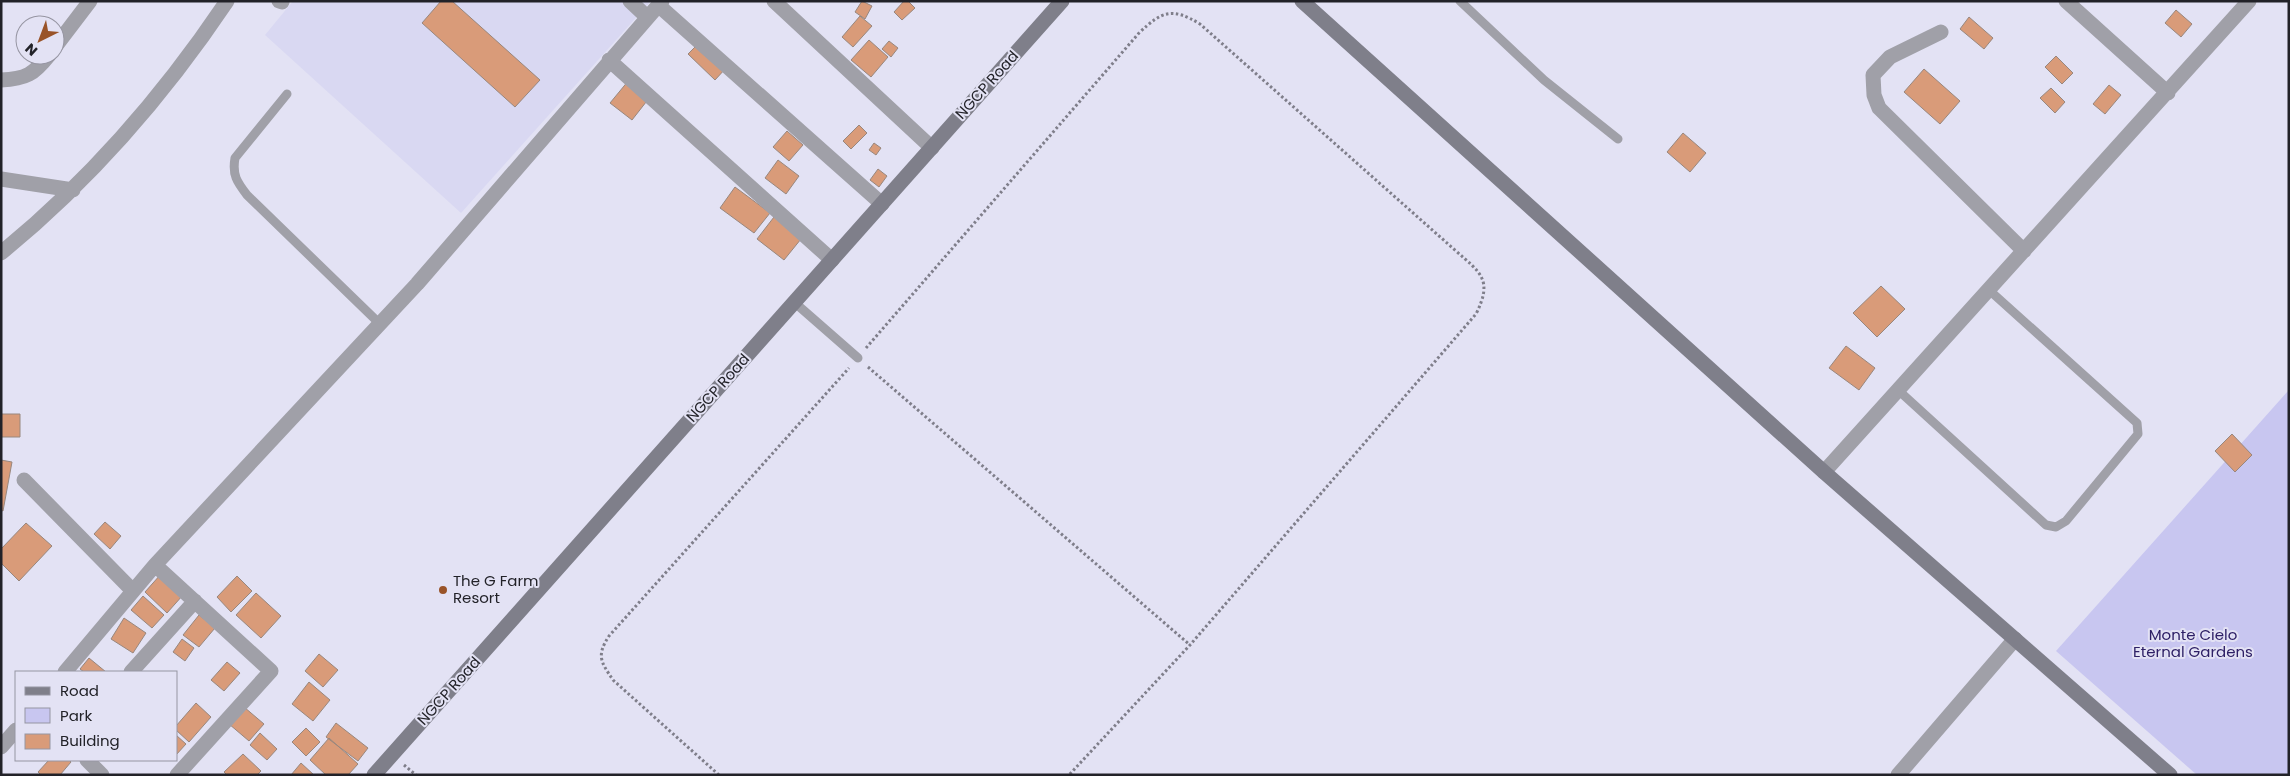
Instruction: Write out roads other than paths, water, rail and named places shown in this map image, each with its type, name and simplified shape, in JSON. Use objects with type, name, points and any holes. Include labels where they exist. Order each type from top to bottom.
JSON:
[{"type":"street","points":[[65,34],[90,1]]},
{"type":"street","points":[[1,253],[73,190],[120,141],[197,46],[227,1]]},
{"type":"street","points":[[630,1],[648,17]]},
{"type":"street","points":[[774,1],[932,148]]},
{"type":"street","name":"NGCP Road","points":[[374,775],[1062,1]]},
{"type":"street","points":[[1302,1],[1824,472],[2170,775]]},
{"type":"street","points":[[2066,1],[2168,93]]},
{"type":"street","points":[[1824,472],[2249,1]]},
{"type":"street","points":[[66,671],[155,565],[380,324],[660,3],[882,204]]},
{"type":"street","points":[[1941,32],[1890,57],[1873,75],[1874,95],[1879,108],[2024,251]]},
{"type":"street","points":[[609,60],[832,260]]},
{"type":"street","points":[[1,80],[26,77],[41,65]]},
{"type":"street","points":[[1,179],[73,190]]},
{"type":"street","points":[[24,480],[133,591]]},
{"type":"street","points":[[155,565],[271,671],[177,775]]},
{"type":"street","points":[[133,671],[195,601]]},
{"type":"street","points":[[1898,775],[2015,639]]},
{"type":"street","points":[[1,747],[15,731]]},
{"type":"street","points":[[87,761],[102,775]]},
{"type":"lane","points":[[1460,1],[1544,80],[1618,139]]},
{"type":"lane","points":[[287,94],[235,158],[233,169],[235,179],[247,195],[380,324]]},
{"type":"lane","points":[[1898,390],[2046,525],[2056,527],[2066,522],[2138,434],[2137,423],[1989,290]]},
{"type":"lane","points":[[794,302],[858,358]]},
{"type":"place","name":"The G Farm Resort","points":[[443,590]]},
{"type":"park label","name":"Monte Cielo Eternal Gardens","points":[[2193,644]]}]
